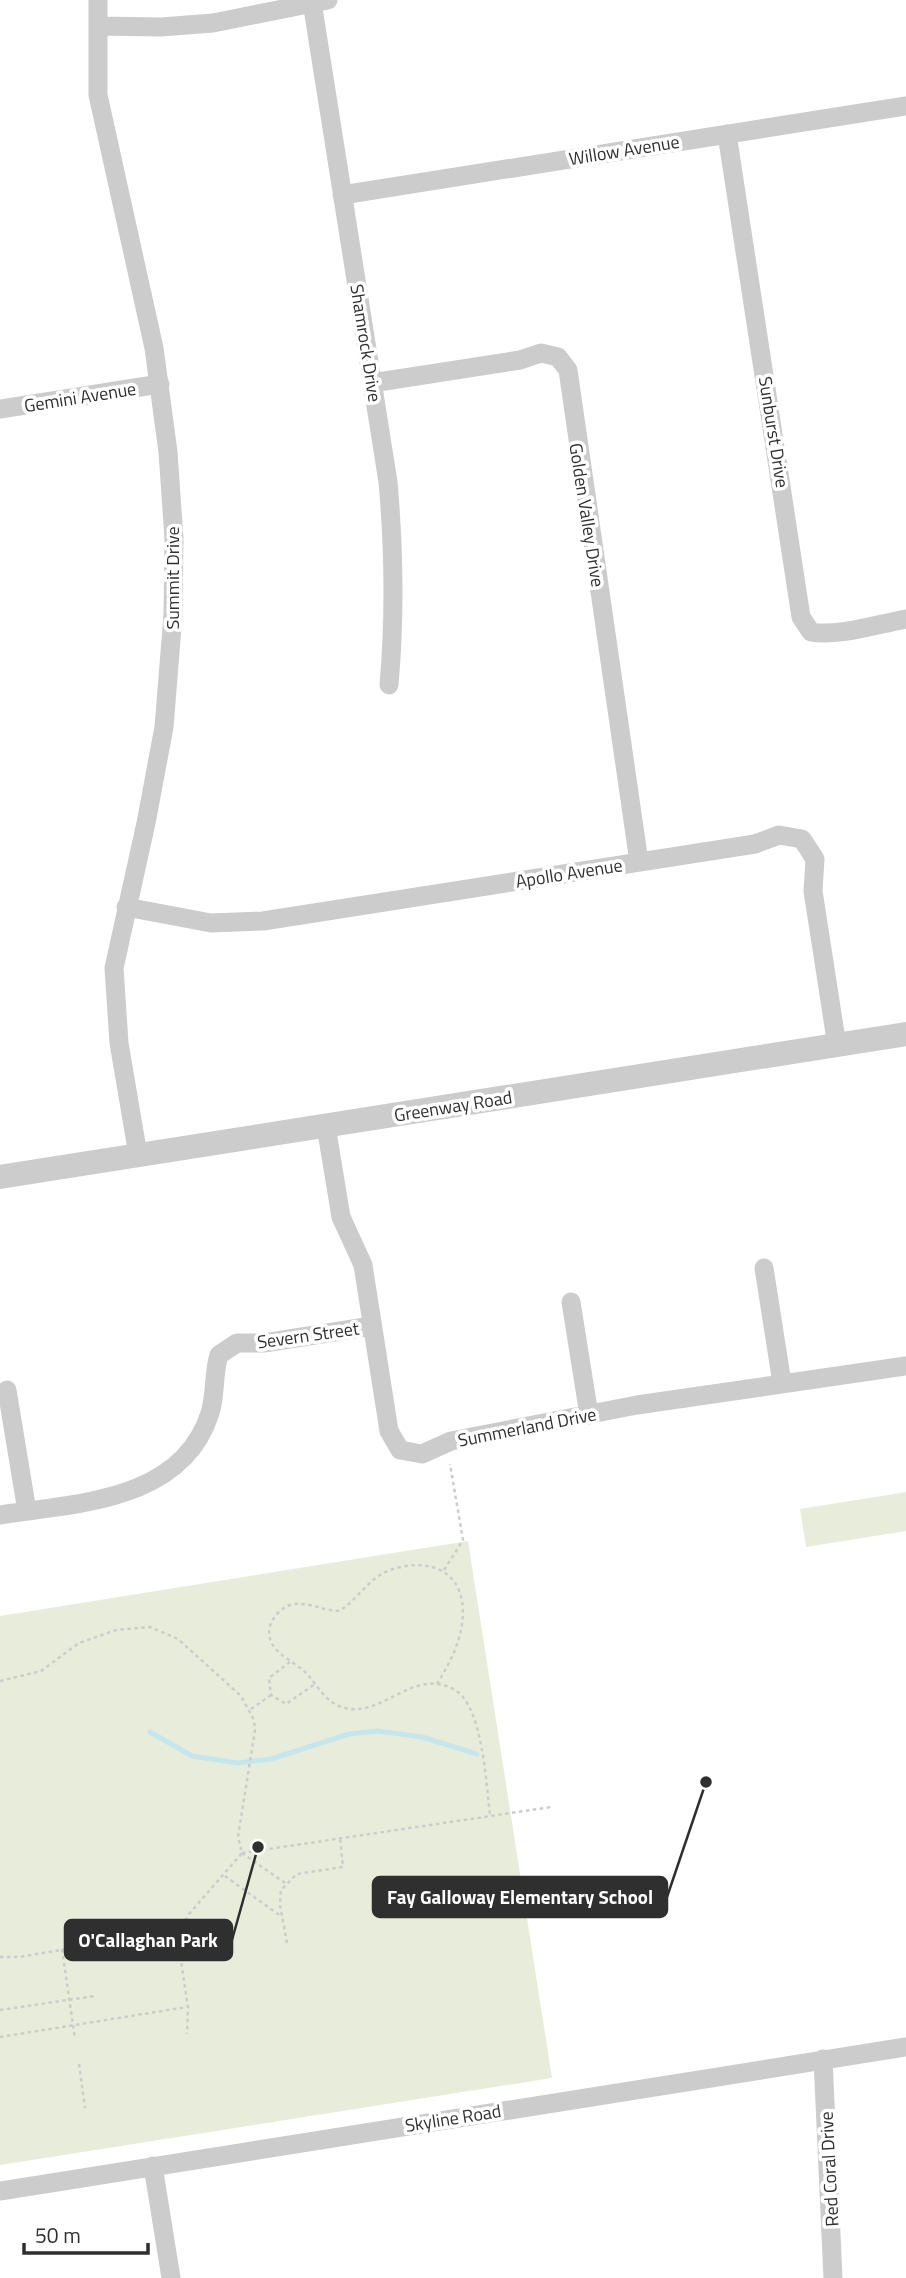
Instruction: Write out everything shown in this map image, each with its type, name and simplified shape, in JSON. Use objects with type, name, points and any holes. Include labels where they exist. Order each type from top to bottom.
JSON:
[{"type":"street","name":"Summit Drive","points":[[98,0],[98,95],[160,384],[174,539],[171,662],[157,769],[125,907],[114,968],[113,999],[138,1155]]},
{"type":"street","points":[[99,26],[201,24],[320,1]]},
{"type":"street","name":"Shamrock Drive","points":[[320,1],[342,195],[372,383],[393,539],[389,685]]},
{"type":"street","name":"Willow Avenue","points":[[342,195],[906,106]]},
{"type":"street","name":"Sunburst Drive","points":[[727,134],[801,617],[811,632],[828,635],[906,619]]},
{"type":"street","name":"Golden Valley Drive","points":[[372,383],[520,360],[541,353],[558,357],[568,370],[639,862]]},
{"type":"street","name":"Gemini Avenue","points":[[0,409],[160,384]]},
{"type":"street","name":"Apollo Avenue","points":[[125,907],[211,923],[263,921],[755,844],[779,835],[802,839],[815,859],[813,891],[837,1045]]},
{"type":"street","name":"Greenway Road","points":[[0,1177],[906,1034]]},
{"type":"street","name":"Summerland Drive","points":[[326,1126],[338,1206],[363,1265],[389,1431],[400,1450],[422,1454],[451,1441],[678,1397],[906,1366]]},
{"type":"street","points":[[764,1268],[782,1383]]},
{"type":"street","points":[[571,1302],[589,1415]]},
{"type":"street","name":"Severn Street","points":[[0,1515],[107,1499],[139,1489],[162,1476],[190,1451],[210,1415],[219,1355],[237,1343],[264,1343],[372,1326]]},
{"type":"street","points":[[7,1390],[27,1511]]},
{"type":"street","name":"Skyline Road","points":[[0,2190],[906,2047]]},
{"type":"street","name":"Red Coral Drive","points":[[823,2059],[833,2278]]},
{"type":"street","points":[[153,2166],[171,2278]]},
{"type":"path","points":[[443,1570],[463,1540],[450,1464]]},
{"type":"path","points":[[437,1685],[453,1654],[463,1622],[455,1582],[443,1570],[422,1566],[393,1569],[373,1580],[339,1611],[297,1604],[287,1606],[272,1620],[269,1629],[273,1646],[331,1702],[351,1709],[369,1707],[410,1687],[437,1685],[456,1690],[471,1709],[481,1748],[490,1815]]},
{"type":"path","points":[[0,1681],[41,1671],[79,1643],[99,1635],[150,1627],[162,1630],[193,1651],[241,1696],[250,1710],[255,1730],[238,1837],[242,1853],[285,1883]]},
{"type":"path","points":[[271,1695],[269,1678],[290,1662]]},
{"type":"path","points":[[271,1695],[286,1704],[315,1684]]},
{"type":"path","points":[[250,1710],[271,1695]]},
{"type":"path","points":[[0,1957],[179,1930],[242,1853],[551,1807]]},
{"type":"path","points":[[287,1943],[280,1896],[285,1883],[297,1874],[343,1867],[340,1838]]},
{"type":"path","points":[[223,1875],[282,1917]]},
{"type":"path","points":[[179,1930],[188,2007],[187,2034]]},
{"type":"path","points":[[62,1949],[75,2039]]},
{"type":"path","points":[[0,2010],[95,1996]]},
{"type":"path","points":[[0,2037],[188,2007]]},
{"type":"path","points":[[79,2064],[86,2108]]},
{"type":"green space","points":[[906,1492],[906,1531],[806,1547],[800,1509]]},
{"type":"green space","points":[[468,1541],[552,2078],[0,2165],[0,1616]]},
{"type":"waterway","points":[[150,1732],[192,1756],[238,1763],[271,1759],[349,1734],[377,1731],[422,1737],[477,1754]]},
{"type":"place","name":"Fay Galloway Elementary School","points":[[706,1782]]},
{"type":"place","name":"O'Callaghan Park","points":[[258,1847]]}]
